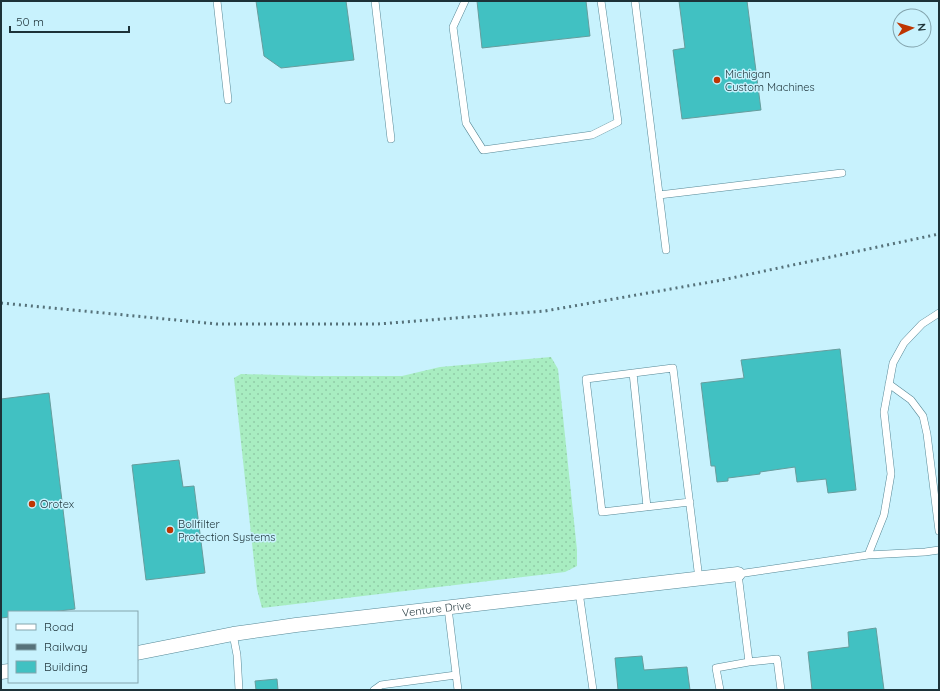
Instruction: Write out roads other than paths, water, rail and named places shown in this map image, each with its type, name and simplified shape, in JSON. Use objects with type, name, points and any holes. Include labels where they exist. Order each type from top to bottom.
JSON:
[{"type":"street","name":"Venture Drive","points":[[138,653],[233,634],[296,625],[738,574]]},
{"type":"lane","points":[[217,1],[228,100]]},
{"type":"lane","points":[[375,1],[391,139]]},
{"type":"lane","points":[[465,1],[453,27],[466,123],[484,150],[592,135],[618,122],[602,1]]},
{"type":"lane","points":[[635,1],[666,250]]},
{"type":"lane","points":[[659,195],[842,173]]},
{"type":"lane","points":[[868,555],[884,515],[892,474],[884,412],[893,363],[904,343],[922,324],[939,313]]},
{"type":"lane","points":[[690,502],[602,512],[586,379],[673,368],[690,502],[699,578]]},
{"type":"lane","points":[[632,373],[647,507]]},
{"type":"lane","points":[[889,384],[911,400],[923,416],[927,434],[939,531]]},
{"type":"lane","points":[[749,662],[738,574],[868,555],[939,550]]},
{"type":"lane","points":[[580,592],[593,690]]},
{"type":"lane","points":[[448,608],[458,690]]},
{"type":"lane","points":[[233,634],[237,655],[239,690]]},
{"type":"lane","points":[[720,690],[716,668],[777,659],[781,690]]},
{"type":"lane","points":[[374,690],[381,685],[456,675]]},
{"type":"railway","points":[[1,303],[217,324],[378,324],[545,311],[722,280],[939,234]]},
{"type":"place","name":"Michigan Custom Machines","points":[[717,80]]},
{"type":"place","name":"Orotex","points":[[32,504]]},
{"type":"place","name":"Bollfilter Protection Systems","points":[[170,530]]}]
